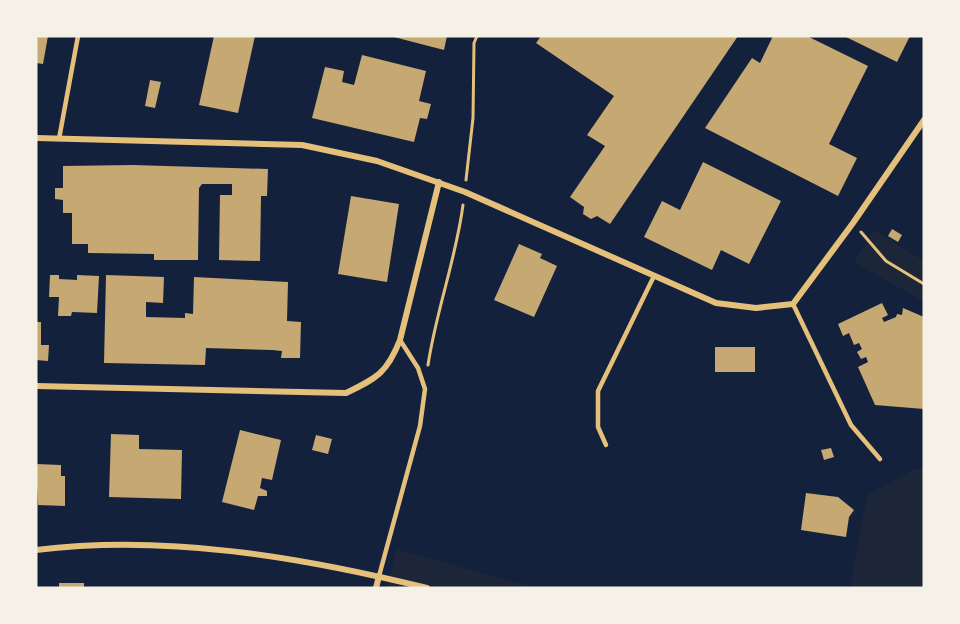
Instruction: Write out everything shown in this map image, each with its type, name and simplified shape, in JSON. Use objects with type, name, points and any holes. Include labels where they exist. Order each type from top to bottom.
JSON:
[{"type":"street","points":[[36,138],[302,145],[377,161],[465,192],[716,303],[756,308],[793,304],[854,223],[924,120]]},
{"type":"street","points":[[36,386],[346,393],[377,379],[391,363],[400,340],[439,183]]},
{"type":"street","points":[[36,550],[106,546],[172,547],[242,553],[379,576],[427,588]]},
{"type":"street","points":[[376,588],[379,576]]},
{"type":"lane","points":[[59,139],[78,36]]},
{"type":"lane","points":[[606,445],[598,427],[598,391],[654,276]]},
{"type":"lane","points":[[793,304],[851,425],[880,459]]},
{"type":"lane","points":[[379,576],[420,426],[425,389],[418,368],[400,340]]},
{"type":"path","points":[[425,389],[433,335],[459,242],[473,118],[474,43],[477,36]]},
{"type":"path","points":[[854,223],[886,261],[924,284]]},
{"type":"shaded area","points":[[874,230],[924,261],[924,302],[854,262]]},
{"type":"shaded area","points":[[915,469],[924,469],[924,588],[850,588],[867,495]]},
{"type":"shaded area","points":[[396,549],[536,588],[387,588]]},
{"type":"building","points":[[36,36],[48,36],[43,64],[36,63]]},
{"type":"building","points":[[214,36],[255,36],[238,113],[199,105]]},
{"type":"building","points":[[390,36],[447,36],[444,50]]},
{"type":"building","points":[[541,36],[738,36],[610,224],[597,216],[591,219],[583,214],[584,207],[570,197],[605,146],[587,135],[614,96],[536,43]]},
{"type":"building","points":[[773,36],[807,36],[868,66],[829,144],[857,158],[838,196],[705,128],[752,58],[760,63]]},
{"type":"building","points":[[844,36],[910,36],[897,62]]},
{"type":"building","points":[[362,55],[426,71],[419,101],[431,104],[427,119],[420,118],[414,142],[312,118],[325,67],[344,71],[342,82],[354,85]]},
{"type":"building","points":[[150,80],[161,82],[155,108],[145,106]]},
{"type":"building","points":[[703,162],[781,201],[749,264],[721,250],[712,270],[644,237],[662,201],[680,210]]},
{"type":"building","points":[[133,165],[268,169],[267,196],[261,196],[260,261],[219,260],[220,195],[232,195],[232,184],[202,184],[199,188],[198,260],[154,260],[154,254],[88,253],[88,244],[72,244],[72,213],[63,213],[63,200],[55,199],[55,188],[63,188],[63,166]]},
{"type":"building","points":[[351,196],[399,204],[387,282],[338,274]]},
{"type":"building","points":[[892,229],[902,235],[898,242],[888,236]]},
{"type":"building","points":[[519,244],[542,254],[540,258],[557,266],[534,317],[494,300]]},
{"type":"building","points":[[50,275],[59,275],[59,279],[77,280],[77,275],[99,276],[97,313],[72,312],[71,316],[58,316],[59,297],[49,297]]},
{"type":"building","points":[[106,275],[164,277],[163,303],[146,302],[146,317],[185,318],[185,313],[193,314],[194,277],[288,282],[287,321],[301,322],[300,358],[281,358],[282,351],[206,348],[205,365],[104,363]]},
{"type":"building","points":[[882,303],[888,315],[882,318],[884,322],[896,317],[897,314],[902,315],[903,308],[924,317],[924,409],[875,405],[858,367],[868,362],[866,357],[861,359],[857,352],[862,349],[859,343],[854,345],[849,333],[843,336],[838,324]]},
{"type":"building","points":[[36,322],[41,322],[41,345],[49,345],[48,361],[36,360]]},
{"type":"building","points":[[715,347],[755,347],[755,372],[715,372]]},
{"type":"building","points":[[240,430],[281,440],[272,480],[262,478],[260,488],[267,491],[267,496],[258,496],[254,510],[222,502]]},
{"type":"building","points":[[111,434],[139,435],[139,449],[182,450],[181,499],[109,497]]},
{"type":"building","points":[[316,435],[332,439],[328,454],[312,450]]},
{"type":"building","points":[[831,448],[834,457],[824,460],[821,450]]},
{"type":"building","points":[[36,464],[61,465],[61,476],[65,476],[65,506],[38,505]]},
{"type":"building","points":[[806,493],[838,497],[854,510],[849,517],[846,537],[801,530]]},
{"type":"building","points":[[59,583],[84,583],[84,588],[59,588]]}]
